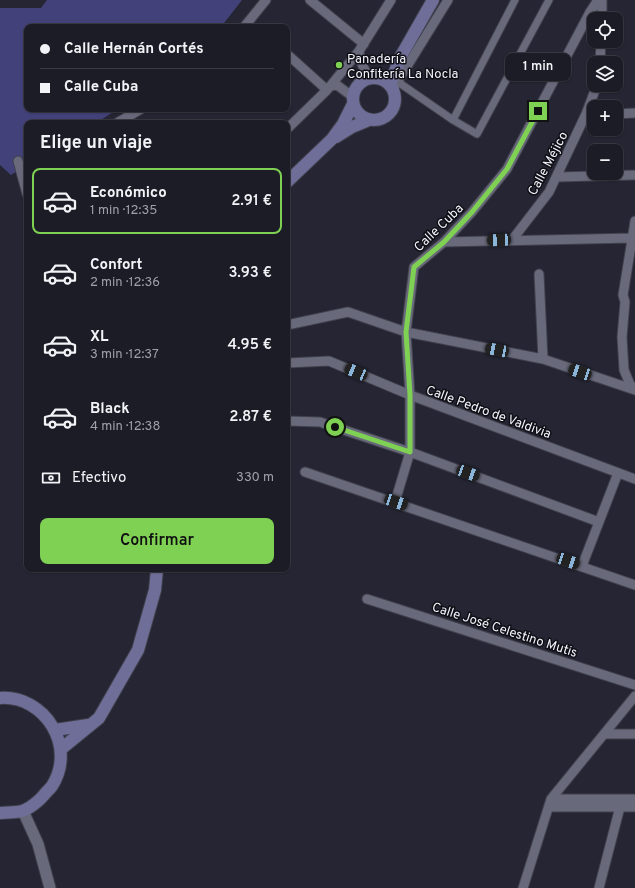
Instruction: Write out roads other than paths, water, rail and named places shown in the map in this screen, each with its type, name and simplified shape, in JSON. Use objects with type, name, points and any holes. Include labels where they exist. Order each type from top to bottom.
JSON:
[{"type":"main road","points":[[332,139],[352,127],[369,120],[383,119],[393,110],[396,97],[394,85],[401,56],[433,0]]},
{"type":"main road","points":[[290,179],[332,139],[343,124],[358,85],[373,78],[401,56]]},
{"type":"main road","points":[[373,78],[385,80],[394,85]]},
{"type":"main road","points":[[353,101],[357,111],[362,117],[369,120]]},
{"type":"main road","points":[[61,749],[98,718],[138,650],[155,590],[157,572]]},
{"type":"main road","points":[[0,698],[9,698],[27,702],[42,712],[50,720],[61,749],[60,768],[52,786],[39,800],[22,811],[0,813]]},
{"type":"main road","points":[[55,730],[89,725]]},
{"type":"street","points":[[247,24],[266,0]]},
{"type":"street","points":[[310,0],[361,48]]},
{"type":"street","points":[[290,126],[329,88],[361,48],[391,0]]},
{"type":"street","points":[[448,0],[394,85],[478,134],[549,0]]},
{"type":"street","points":[[453,120],[515,0]]},
{"type":"street","name":"Calle Cuba","points":[[396,502],[410,452],[410,395],[406,332],[414,267],[444,242],[472,212],[507,169],[598,0]]},
{"type":"street","points":[[602,0],[602,12]]},
{"type":"street","points":[[361,48],[360,61],[364,70],[373,78]]},
{"type":"street","points":[[290,56],[329,88]]},
{"type":"street","points":[[329,88],[337,85],[353,101]]},
{"type":"street","points":[[122,120],[136,112]]},
{"type":"street","points":[[623,114],[635,113]]},
{"type":"street","name":"Calle Méjico","points":[[512,240],[549,192],[587,120]]},
{"type":"street","points":[[18,161],[24,183]]},
{"type":"street","points":[[557,177],[635,175]]},
{"type":"street","points":[[634,388],[624,370],[622,337],[625,302],[623,294],[635,221]]},
{"type":"street","points":[[444,242],[632,238]]},
{"type":"street","points":[[539,274],[543,359]]},
{"type":"street","points":[[625,302],[635,301]]},
{"type":"street","points":[[290,324],[348,312],[406,332],[543,359],[634,388]]},
{"type":"street","name":"Calle Pedro de Valdivia","points":[[290,363],[329,361],[410,395],[635,479]]},
{"type":"street","points":[[290,421],[320,422],[410,452],[599,522]]},
{"type":"street","points":[[305,472],[635,585]]},
{"type":"street","points":[[582,566],[618,473]]},
{"type":"street","name":"Calle José Celestino Mutis","points":[[367,599],[635,685]]},
{"type":"street","points":[[523,888],[550,803],[635,696]]},
{"type":"street","points":[[605,734],[635,734]]},
{"type":"street","points":[[550,803],[635,799]]},
{"type":"street","points":[[550,803],[635,807]]},
{"type":"street","points":[[599,888],[620,807]]},
{"type":"street","points":[[22,811],[38,844],[50,888]]},
{"type":"place","name":"Panadería Confitería La Nocla","points":[[339,65]]}]
